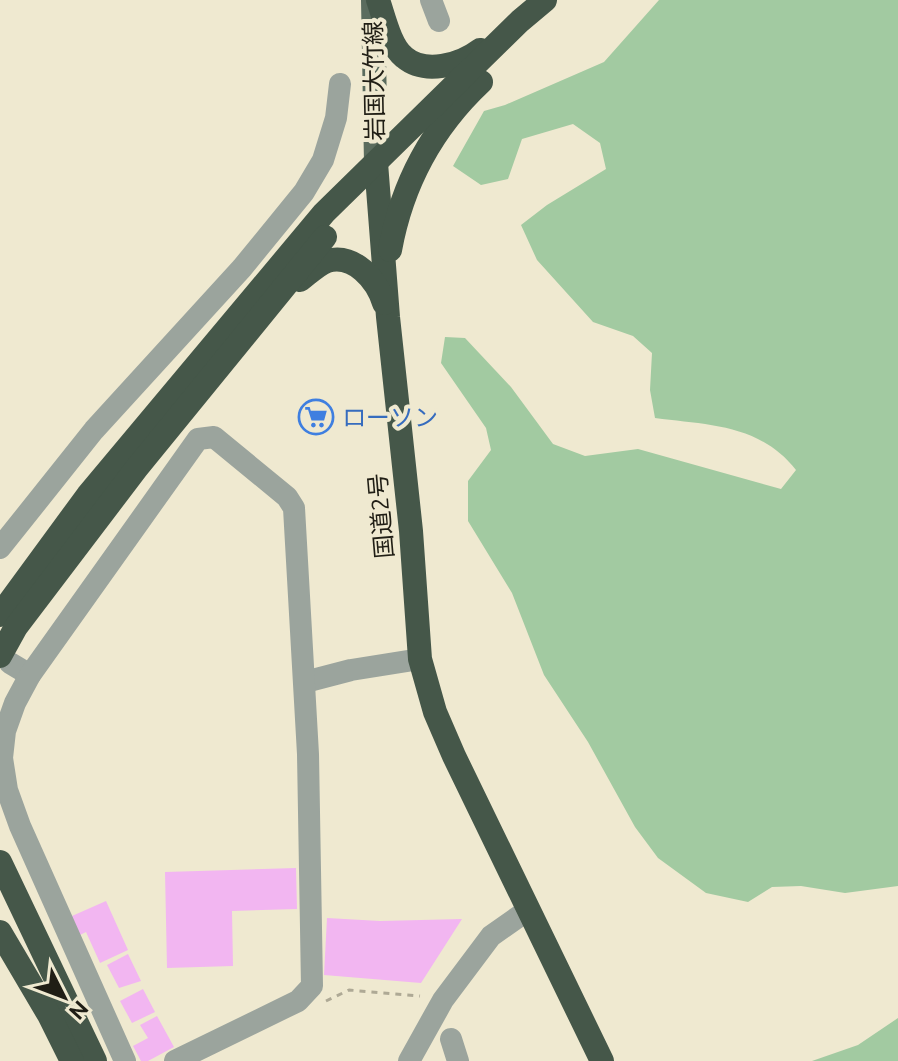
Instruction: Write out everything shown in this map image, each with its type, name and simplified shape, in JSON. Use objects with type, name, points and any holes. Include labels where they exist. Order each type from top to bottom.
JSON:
[{"type":"highway","points":[[376,0],[402,56],[421,67],[446,66],[473,56],[545,0]]},
{"type":"highway","points":[[385,278],[404,192],[428,143],[469,93],[542,24],[560,0]]},
{"type":"highway","points":[[0,615],[88,495],[324,213],[520,21]]},
{"type":"highway","points":[[5,659],[16,627],[136,469],[329,231],[376,163]]},
{"type":"highway","name":"国道2号","points":[[376,163],[420,659],[435,712],[454,756],[602,1061]]},
{"type":"highway","points":[[221,363],[301,279],[326,261],[347,260],[367,273],[380,290],[388,317]]},
{"type":"highway","points":[[1,864],[95,1061]]},
{"type":"highway","points":[[0,932],[72,1061]]},
{"type":"main road","name":"岩国大竹線","points":[[376,0],[376,163]]},
{"type":"street","points":[[0,548],[94,430],[242,268],[304,192],[323,160],[336,118],[340,84]]},
{"type":"street","points":[[125,1061],[20,826],[7,790],[2,758],[5,731],[30,675],[198,439],[214,437],[287,497],[294,508],[305,682],[312,986],[298,1001],[175,1061]]},
{"type":"street","points":[[5,659],[30,675]]},
{"type":"street","points":[[305,682],[351,670],[420,659]]},
{"type":"street","points":[[409,1061],[443,1000],[491,936],[528,910]]},
{"type":"street","points":[[451,1039],[458,1061]]},
{"type":"path","points":[[325,1002],[349,990],[422,996]]},
{"type":"green space","points":[[659,0],[898,0],[898,886],[845,893],[801,886],[772,887],[748,902],[706,893],[658,858],[635,827],[588,742],[544,675],[512,593],[468,521],[468,481],[491,450],[486,428],[441,363],[445,337],[465,338],[511,387],[553,444],[585,456],[638,449],[781,489],[796,470],[782,455],[750,435],[713,425],[655,418],[650,390],[652,353],[633,336],[593,322],[537,260],[521,225],[606,169],[600,143],[573,124],[522,139],[508,179],[481,185],[453,166],[484,111],[604,62]]},
{"type":"green space","points":[[898,1018],[898,1061],[812,1061],[858,1045]]},
{"type":"building","points":[[296,868],[297,909],[232,911],[233,966],[167,968],[165,872]]},
{"type":"building","points":[[106,901],[128,950],[100,963],[86,932],[80,935],[72,916]]},
{"type":"building","points":[[327,918],[380,921],[462,919],[421,983],[324,975]]},
{"type":"building","points":[[128,954],[141,981],[119,988],[107,965]]},
{"type":"building","points":[[143,989],[155,1012],[132,1023],[120,1001]]},
{"type":"building","points":[[157,1016],[174,1047],[148,1061],[141,1061],[133,1046],[148,1038],[140,1025]]},
{"type":"place","name":"ローソン","points":[[316,417]]}]
